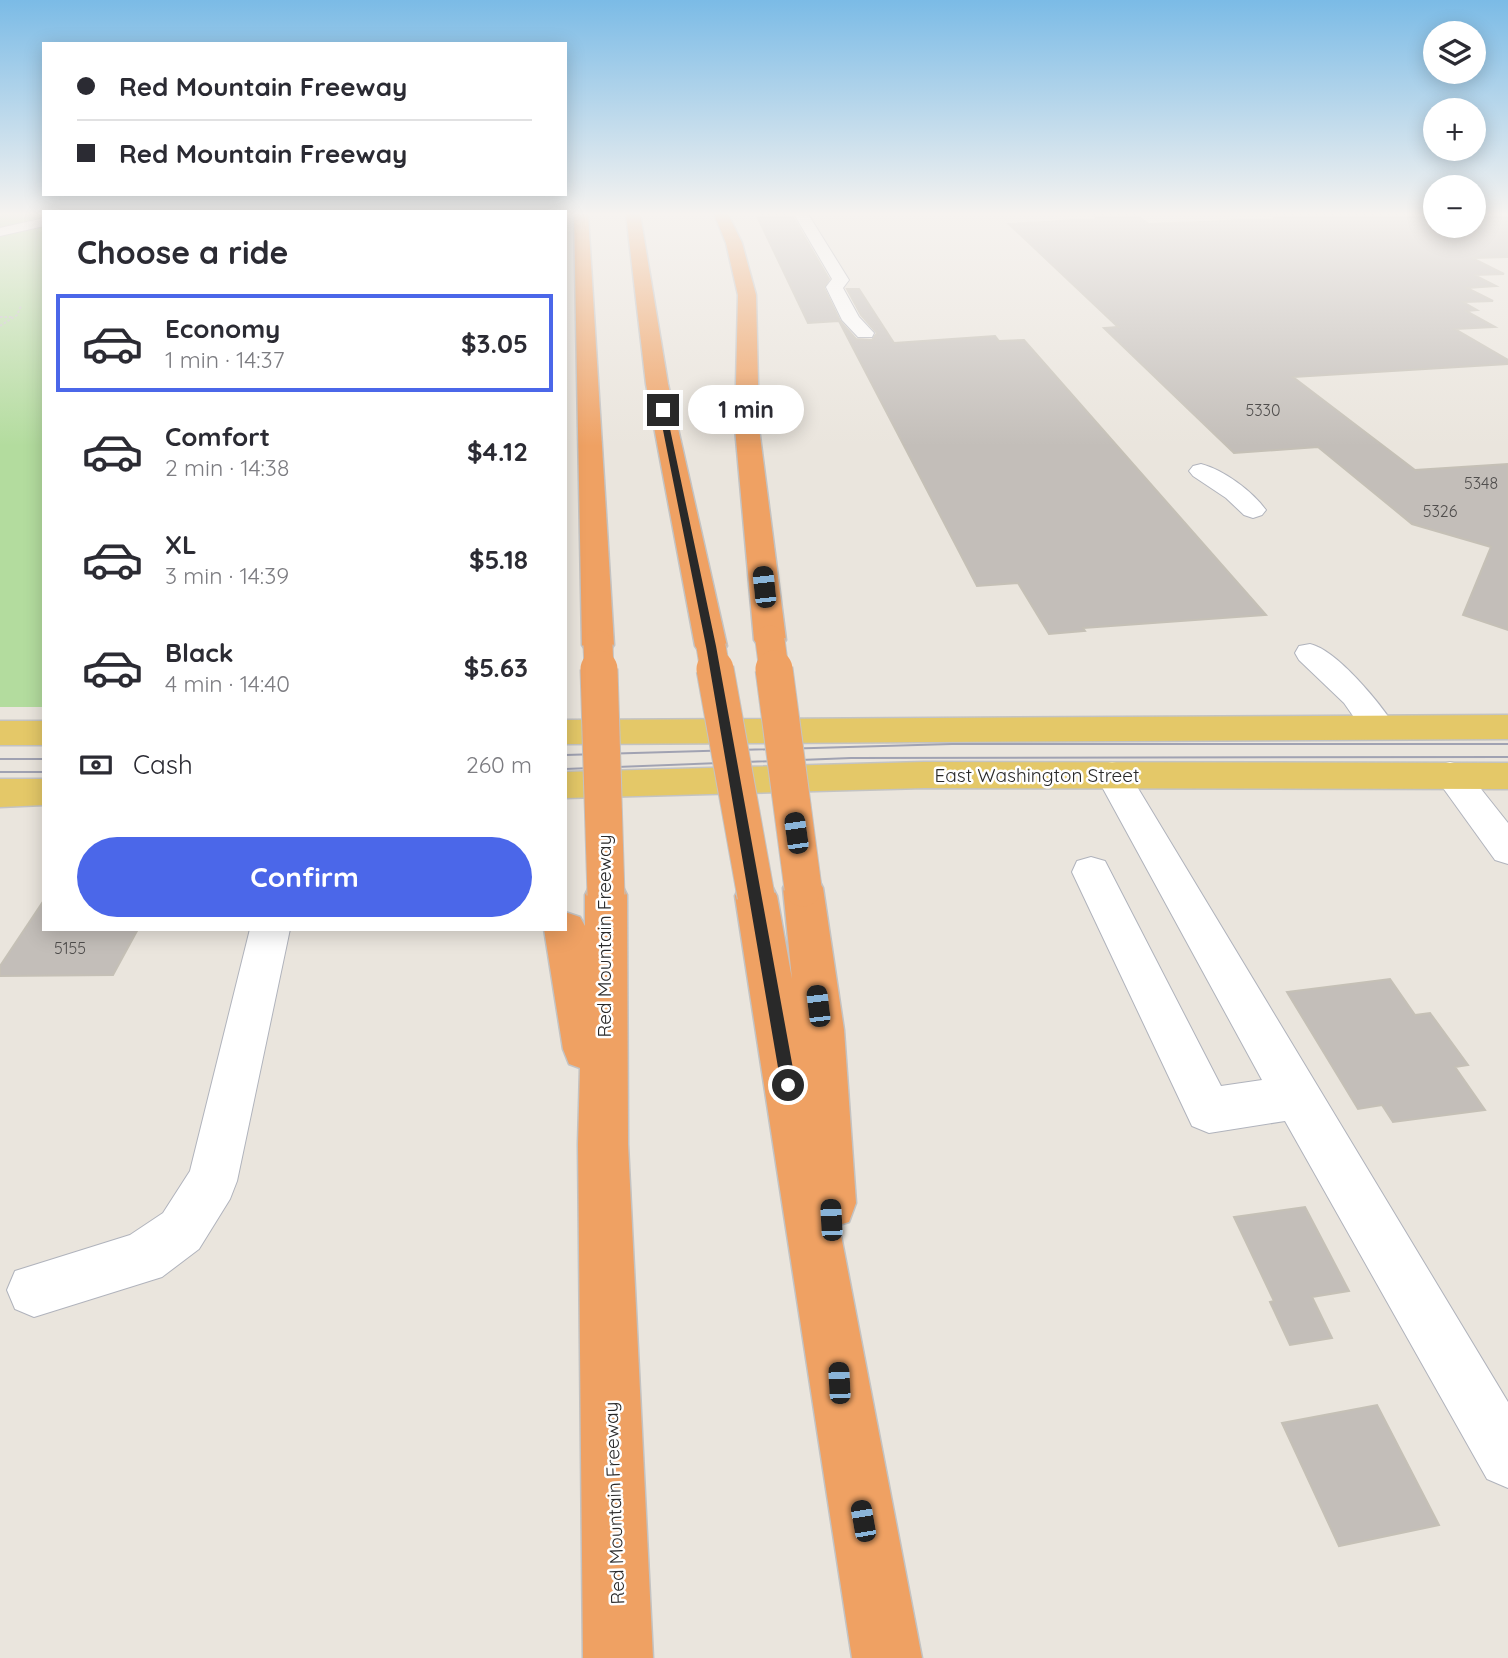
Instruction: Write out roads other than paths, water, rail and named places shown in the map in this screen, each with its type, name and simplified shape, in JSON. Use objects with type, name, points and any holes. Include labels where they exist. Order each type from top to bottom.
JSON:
[{"type":"highway","name":"Red Mountain Freeway","points":[[584,291],[606,895],[603,1144],[618,1658]]},
{"type":"highway","points":[[644,291],[657,384],[711,646],[779,892]]},
{"type":"highway","points":[[748,291],[750,313],[747,427],[770,640],[779,892],[839,1383],[887,1658]]},
{"type":"highway","points":[[565,931],[603,1144]]},
{"type":"main road","points":[[567,732],[1508,727]]},
{"type":"main road","points":[[0,733],[42,733]]},
{"type":"main road","name":"East Washington Street","points":[[567,785],[924,775],[1508,776]]},
{"type":"main road","points":[[0,793],[42,792]]},
{"type":"street","points":[[836,291],[851,320],[865,333]]},
{"type":"street","points":[[1201,471],[1235,493],[1253,510]]},
{"type":"street","points":[[1310,653],[1355,696],[1379,728]]},
{"type":"street","points":[[1112,774],[1508,1458]]},
{"type":"street","points":[[1450,774],[1508,850]]},
{"type":"street","points":[[1091,872],[1209,1110],[1297,1097]]},
{"type":"street","points":[[34,1290],[143,1258],[181,1231],[212,1181],[270,931]]},
{"type":"tram line","points":[[567,755],[952,744],[1508,744]]},
{"type":"tram line","points":[[567,769],[851,758],[1508,757]]},
{"type":"tram line","points":[[0,759],[42,759]]},
{"type":"tram line","points":[[0,772],[42,772]]}]
